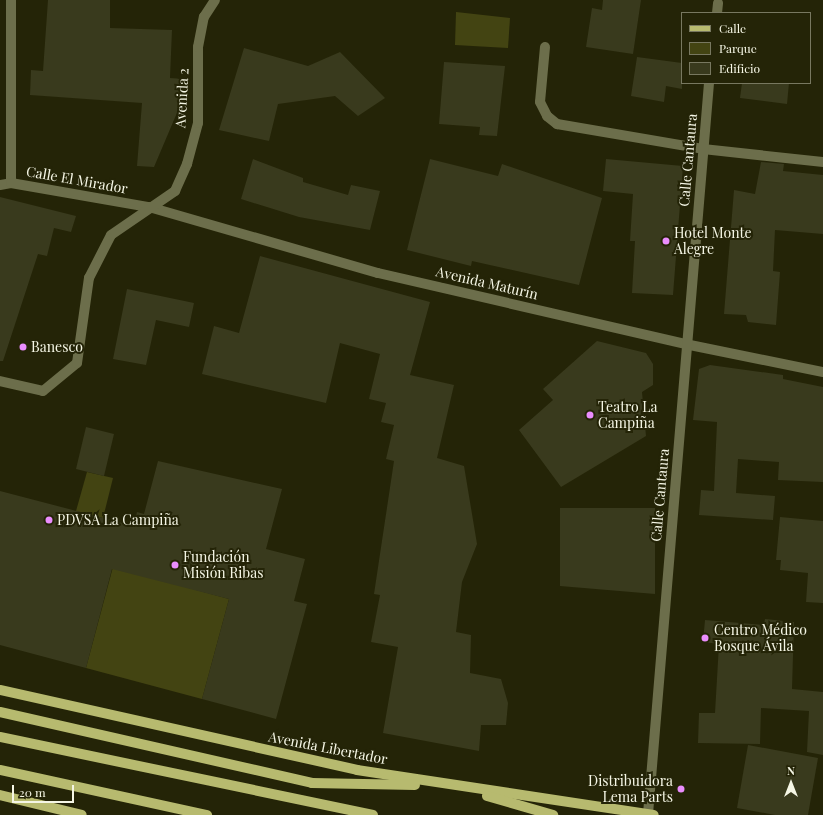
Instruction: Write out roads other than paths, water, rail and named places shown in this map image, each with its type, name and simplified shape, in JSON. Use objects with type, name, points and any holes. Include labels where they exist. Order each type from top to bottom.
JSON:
[{"type":"main road","name":"Avenida Libertador","points":[[0,690],[357,770],[651,814]]},
{"type":"main road","points":[[0,712],[312,783],[450,785],[553,815]]},
{"type":"main road","points":[[0,738],[373,815]]},
{"type":"main road","points":[[0,770],[207,815]]},
{"type":"main road","points":[[0,795],[82,815]]},
{"type":"street","points":[[11,0],[11,183]]},
{"type":"street","name":"Avenida 2","points":[[0,380],[43,391],[77,363],[88,278],[111,234],[149,207],[175,191],[187,164],[198,123],[198,47],[204,17],[215,0]]},
{"type":"street","points":[[545,47],[540,102],[547,116],[557,124],[703,149],[823,162]]},
{"type":"street","name":"Calle Cantaura","points":[[651,814],[685,344],[709,84]]},
{"type":"street","name":"Calle El Mirador","points":[[0,186],[11,183],[149,207]]},
{"type":"street","name":"Avenida Maturín","points":[[149,207],[378,273],[685,344],[823,372]]},
{"type":"place","name":"Hotel Monte Alegre","points":[[666,241]]},
{"type":"place","name":"Banesco","points":[[23,347]]},
{"type":"place","name":"Teatro La Campiña","points":[[590,415]]},
{"type":"place","name":"PDVSA La Campiña","points":[[49,520]]},
{"type":"place","name":"Fundación Misión Ribas","points":[[175,565]]},
{"type":"place","name":"Centro Médico Bosque Ávila","points":[[705,638]]},
{"type":"place","name":"Distribuidora Lema Parts","points":[[681,789]]}]
